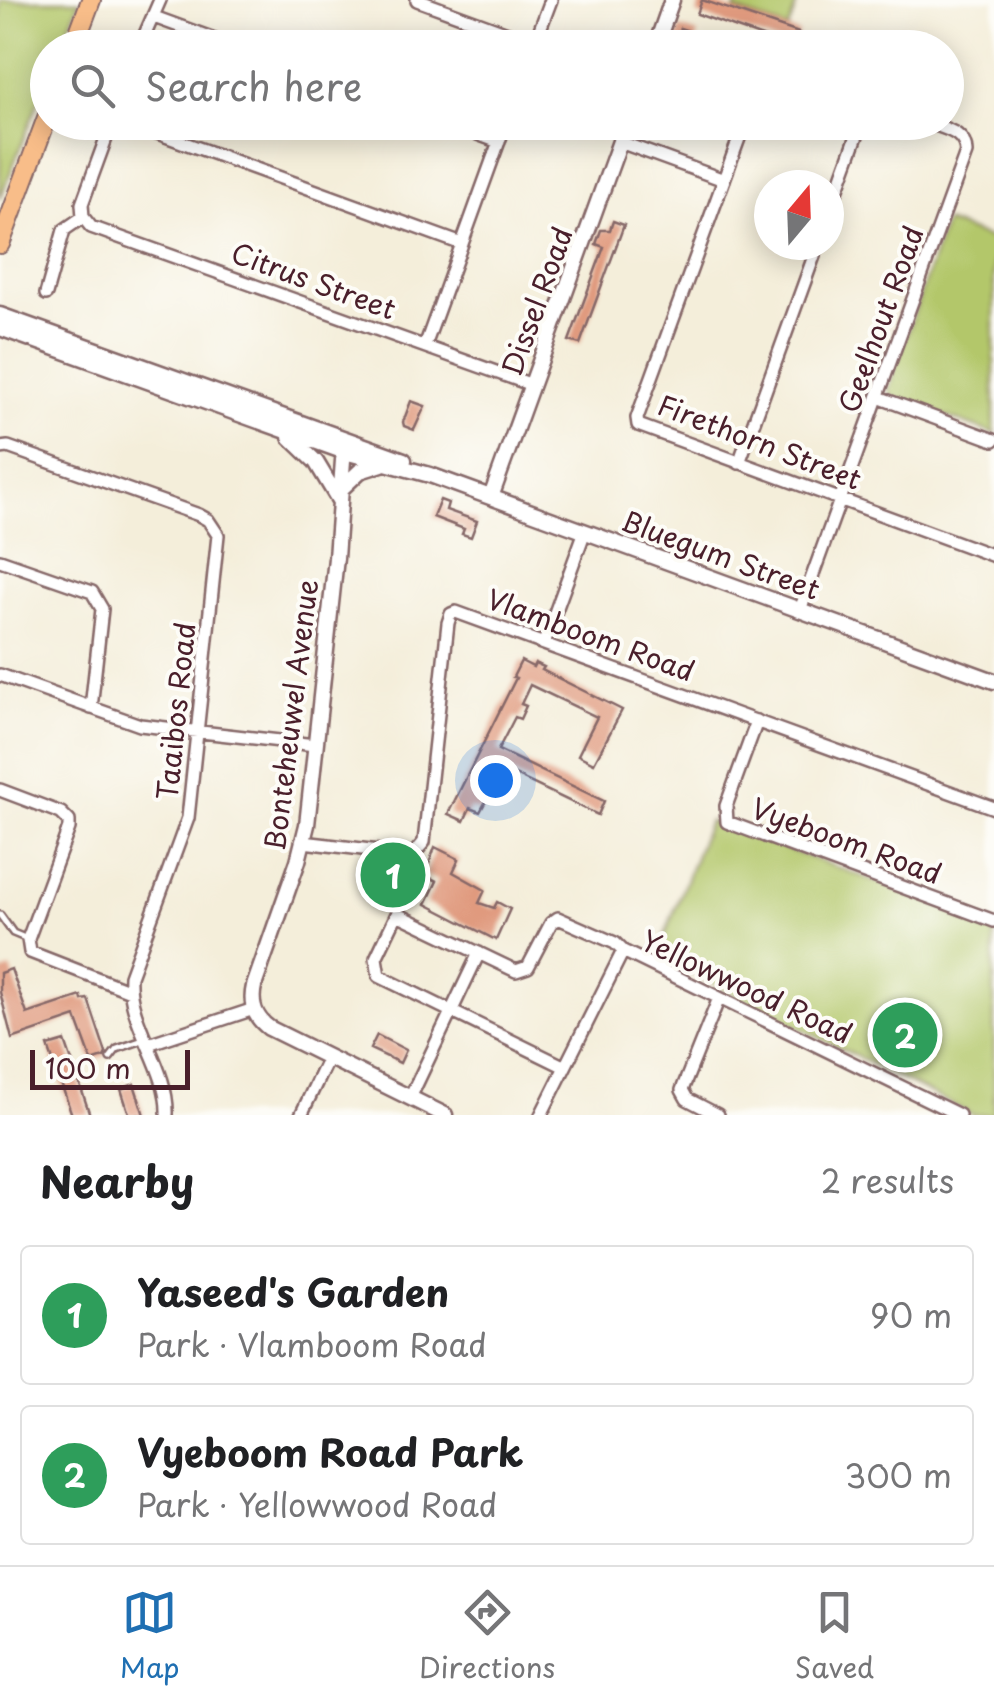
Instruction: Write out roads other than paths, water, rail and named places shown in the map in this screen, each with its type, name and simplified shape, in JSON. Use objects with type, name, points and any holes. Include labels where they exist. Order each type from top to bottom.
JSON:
[{"type":"highway","points":[[79,30],[90,0]]},
{"type":"highway","points":[[0,244],[39,140]]},
{"type":"street","points":[[148,30],[160,0]]},
{"type":"street","points":[[417,0],[495,30]]},
{"type":"street","points":[[539,30],[550,0]]},
{"type":"street","points":[[661,30],[672,0]]},
{"type":"street","points":[[154,17],[189,30]]},
{"type":"street","points":[[46,294],[64,230],[83,217],[82,204],[105,140]]},
{"type":"street","points":[[176,140],[462,244]]},
{"type":"street","points":[[425,346],[499,142],[494,140]]},
{"type":"street","name":"Firethorn Street","points":[[738,140],[637,418],[643,429],[994,556]]},
{"type":"street","points":[[844,172],[855,140]]},
{"type":"street","name":"Geelhout Road","points":[[800,610],[966,153],[963,140]]},
{"type":"street","points":[[620,142],[724,180]]},
{"type":"street","name":"Dissel Road","points":[[491,497],[620,142]]},
{"type":"street","name":"Citrus Street","points":[[83,217],[91,226],[532,385]]},
{"type":"street","points":[[739,463],[813,260]]},
{"type":"street","name":"Bluegum Street","points":[[0,315],[388,464],[430,475],[994,680]]},
{"type":"street","name":"Bluegum Street","points":[[0,328],[278,428],[410,463],[430,475]]},
{"type":"street","points":[[878,396],[994,440]]},
{"type":"street","points":[[278,428],[310,455],[340,496],[360,470],[388,464]]},
{"type":"street","name":"Bonteheuwel Avenue","points":[[254,1010],[254,986],[304,842],[346,446]]},
{"type":"street","name":"Taaibos Road","points":[[0,448],[8,447],[199,515],[214,526],[218,541],[186,826],[130,976],[130,990]]},
{"type":"street","points":[[544,643],[585,532]]},
{"type":"street","points":[[0,560],[92,592],[99,599],[102,609],[91,708]]},
{"type":"street","name":"Vlamboom Road","points":[[304,842],[413,855],[420,850],[451,614],[467,615],[994,808]]},
{"type":"street","points":[[0,674],[140,725],[316,744]]},
{"type":"street","name":"Vyeboom Road","points":[[757,721],[726,806],[727,822],[994,920]]},
{"type":"street","points":[[0,790],[61,812],[70,821],[28,948],[33,955],[130,990],[167,1103],[167,1115]]},
{"type":"street","points":[[565,1067],[387,981],[376,971],[376,958],[397,914],[513,970],[526,969],[550,923],[562,918],[623,950]]},
{"type":"street","name":"Yellowwood Road","points":[[541,1115],[623,950],[958,1115]]},
{"type":"street","points":[[410,1098],[479,953]]},
{"type":"street","points":[[718,998],[682,1090],[687,1099],[718,1115]]},
{"type":"street","points":[[147,1042],[254,1010],[269,1028],[445,1115]]},
{"type":"street","points":[[301,1115],[328,1058]]},
{"type":"lane","points":[[0,915],[13,933],[28,939]]},
{"type":"lane","points":[[110,1058],[117,1049],[147,1042]]},
{"type":"place","name":"Yaseed's Garden","points":[[393,875]]},
{"type":"place","name":"Vyeboom Road Park","points":[[905,1035]]}]
